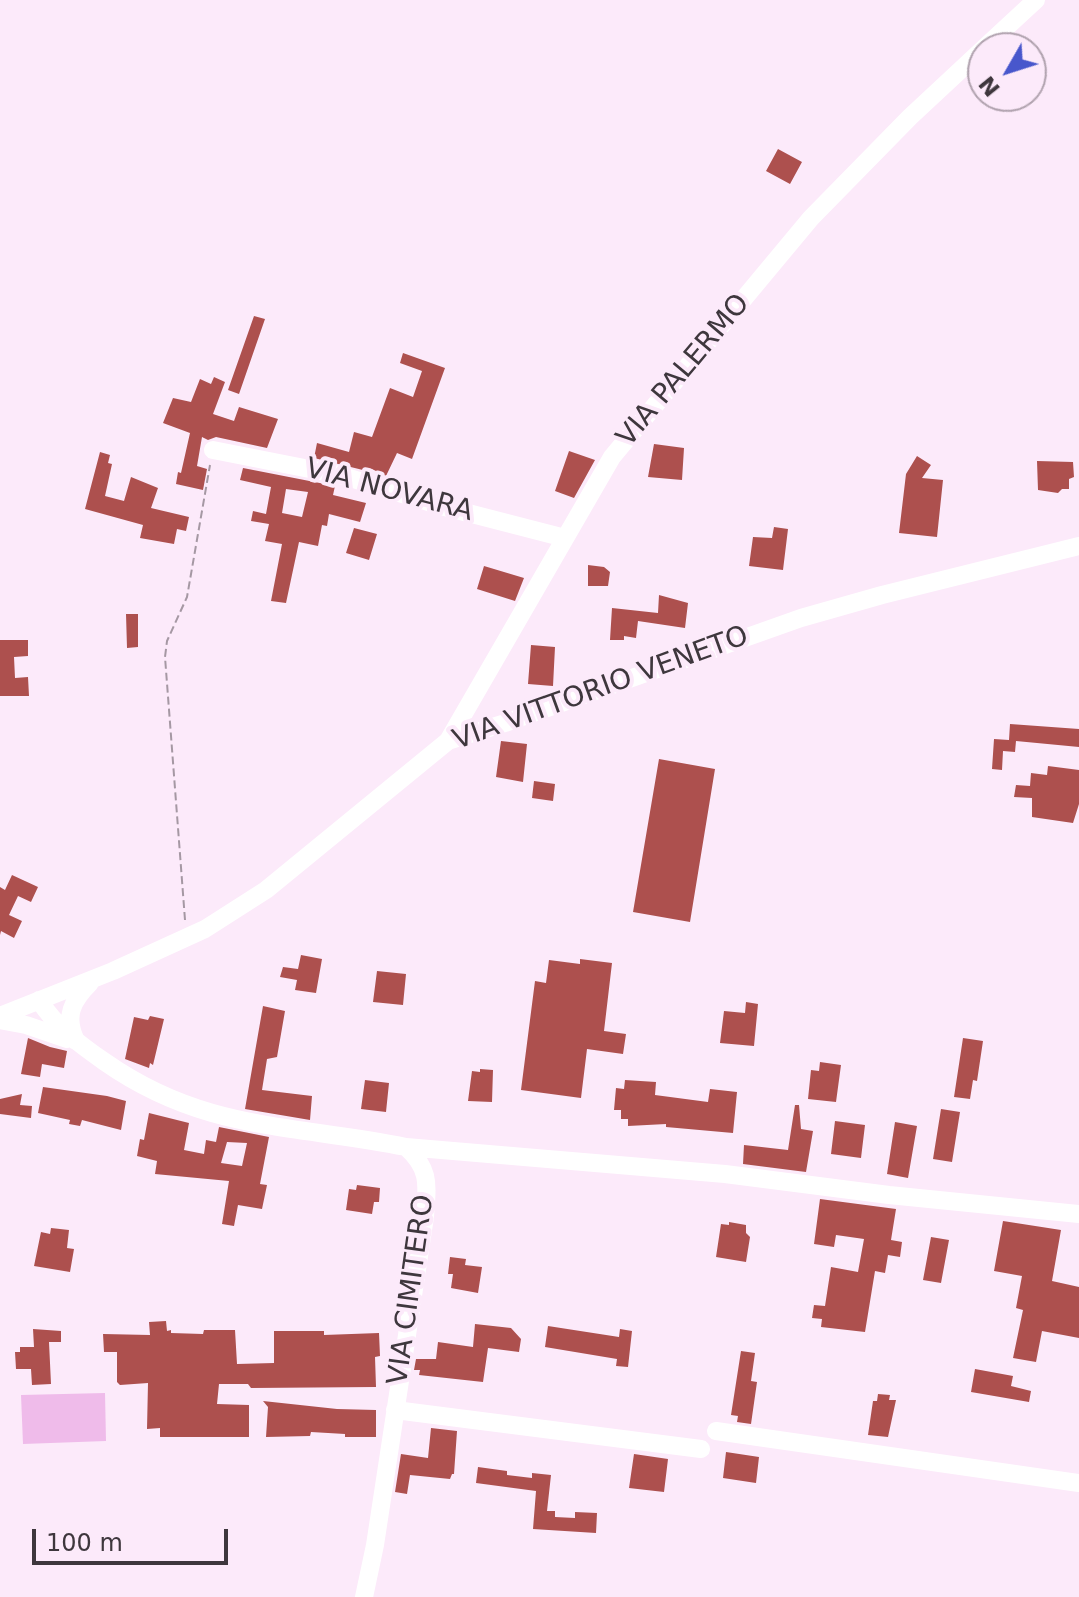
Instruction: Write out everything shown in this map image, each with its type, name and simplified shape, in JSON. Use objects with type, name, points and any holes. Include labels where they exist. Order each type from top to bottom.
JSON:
[{"type":"street","name":"VIA PALERMO","points":[[1002,32],[1036,0]]},
{"type":"street","name":"VIA PALERMO","points":[[448,741],[612,457],[811,218],[910,117],[967,65]]},
{"type":"street","name":"VIA NOVARA","points":[[213,450],[340,475],[441,506],[565,538]]},
{"type":"street","name":"VIA VITTORIO VENETO","points":[[0,1018],[205,929],[266,890],[448,741],[801,618],[1079,546]]},
{"type":"street","points":[[77,1043],[70,1028],[71,1005],[94,978]]},
{"type":"street","points":[[39,1000],[58,1027],[128,1079],[174,1102],[210,1114],[272,1127],[406,1147],[725,1174],[889,1195],[1079,1214]]},
{"type":"street","points":[[0,1018],[77,1043]]},
{"type":"street","name":"VIA CIMITERO","points":[[364,1597],[375,1545],[425,1217],[428,1179],[419,1159],[406,1147]]},
{"type":"street","points":[[395,1410],[701,1449]]},
{"type":"street","points":[[716,1431],[1079,1483]]},
{"type":"path","points":[[187,937],[165,657],[167,641],[187,597],[213,450]]},
{"type":"shaded area","points":[[105,1393],[106,1441],[23,1444],[21,1395]]},
{"type":"building","points":[[778,149],[802,162],[790,184],[766,171]]},
{"type":"building","points":[[254,316],[265,319],[239,394],[228,390]]},
{"type":"building","points":[[403,353],[445,368],[412,459],[397,453],[386,476],[372,469],[371,472],[314,458],[317,443],[349,452],[354,432],[372,437],[390,388],[413,397],[422,371],[400,363]]},
{"type":"building","points":[[214,377],[225,382],[213,414],[234,421],[239,407],[278,419],[267,448],[202,437],[197,466],[207,469],[203,490],[176,484],[190,433],[163,423],[173,398],[191,402],[200,379],[211,384]]},
{"type":"building","points":[[654,444],[684,448],[682,480],[648,477]]},
{"type":"building","points":[[569,451],[595,460],[574,498],[555,491]]},
{"type":"building","points":[[100,452],[110,455],[108,463],[112,464],[105,496],[124,501],[131,477],[158,488],[151,508],[189,517],[186,531],[177,529],[174,544],[140,538],[143,525],[85,509]]},
{"type":"building","points":[[917,456],[931,465],[922,478],[943,480],[937,537],[899,533],[906,474]]},
{"type":"building","points":[[1037,461],[1073,462],[1074,477],[1069,479],[1069,489],[1058,493],[1038,490]]},
{"type":"building","points":[[243,468],[335,486],[333,495],[366,503],[360,522],[329,514],[327,526],[322,525],[318,546],[299,542],[286,603],[271,601],[282,544],[265,541],[269,524],[251,521],[253,511],[266,514],[271,487],[240,480]],"holes":[[[286,489],[308,492],[302,517],[282,513]]]},
{"type":"building","points":[[774,527],[788,529],[783,570],[749,566],[753,537],[772,538]]},
{"type":"building","points":[[354,528],[377,534],[369,560],[346,553]]},
{"type":"building","points":[[588,565],[604,567],[610,572],[608,586],[588,586]]},
{"type":"building","points":[[484,566],[524,578],[515,601],[477,589]]},
{"type":"building","points":[[659,595],[688,603],[685,628],[638,621],[636,638],[624,636],[624,640],[610,640],[612,608],[658,613]]},
{"type":"building","points":[[126,614],[138,614],[138,647],[127,648]]},
{"type":"building","points":[[0,640],[28,640],[28,656],[14,657],[15,678],[28,677],[29,696],[0,696]]},
{"type":"building","points":[[531,645],[555,647],[553,686],[528,684]]},
{"type":"building","points":[[1010,724],[1079,729],[1079,747],[1016,741],[1015,752],[1003,751],[1002,770],[992,769],[994,739],[1009,740]]},
{"type":"building","points":[[501,741],[527,744],[523,782],[496,777]]},
{"type":"building","points":[[659,759],[715,769],[690,922],[633,912]]},
{"type":"building","points":[[1048,766],[1079,770],[1079,804],[1073,823],[1032,817],[1032,798],[1014,797],[1016,785],[1030,786],[1031,773],[1047,775]]},
{"type":"building","points":[[534,781],[555,784],[553,801],[532,798]]},
{"type":"building","points":[[12,875],[38,887],[31,902],[18,896],[9,915],[22,921],[14,938],[1,931],[0,935],[0,887],[5,890]]},
{"type":"building","points":[[301,955],[322,959],[316,993],[295,990],[297,980],[280,977],[283,967],[298,969]]},
{"type":"building","points":[[580,959],[612,963],[604,1031],[626,1034],[623,1054],[587,1049],[581,1098],[521,1090],[535,981],[546,983],[549,960],[580,964]]},
{"type":"building","points":[[377,971],[406,974],[403,1005],[373,1002]]},
{"type":"building","points":[[746,1002],[758,1004],[754,1046],[720,1043],[724,1011],[745,1013]]},
{"type":"building","points":[[263,1006],[285,1011],[277,1057],[267,1059],[262,1090],[312,1096],[310,1120],[245,1109]]},
{"type":"building","points":[[150,1016],[164,1019],[153,1065],[150,1063],[149,1068],[125,1059],[134,1017],[148,1020]]},
{"type":"building","points":[[28,1038],[67,1051],[64,1068],[42,1064],[40,1077],[21,1074]]},
{"type":"building","points":[[963,1038],[983,1041],[977,1081],[973,1080],[970,1099],[954,1097]]},
{"type":"building","points":[[820,1062],[841,1065],[836,1102],[808,1099],[811,1070],[819,1071]]},
{"type":"building","points":[[480,1069],[493,1070],[492,1102],[468,1101],[472,1071],[480,1072]]},
{"type":"building","points":[[365,1080],[389,1083],[386,1112],[361,1109]]},
{"type":"building","points":[[625,1080],[656,1082],[655,1095],[708,1102],[710,1089],[737,1092],[733,1133],[666,1127],[666,1124],[628,1126],[628,1119],[621,1119],[621,1110],[614,1110],[616,1088],[624,1089]]},
{"type":"building","points":[[43,1087],[126,1101],[121,1130],[82,1120],[80,1126],[69,1124],[70,1120],[38,1113]]},
{"type":"building","points":[[22,1094],[20,1105],[32,1106],[31,1118],[0,1114],[0,1099]]},
{"type":"building","points":[[795,1105],[799,1105],[801,1129],[813,1131],[806,1172],[743,1164],[744,1145],[788,1150]]},
{"type":"building","points":[[941,1109],[960,1112],[952,1162],[933,1159]]},
{"type":"building","points":[[149,1113],[189,1123],[184,1150],[204,1154],[206,1140],[216,1142],[219,1127],[269,1137],[260,1184],[267,1185],[262,1209],[238,1205],[234,1226],[222,1224],[229,1181],[155,1174],[157,1161],[137,1156],[140,1139],[144,1140]],"holes":[[[227,1142],[247,1143],[242,1166],[221,1163]]]},
{"type":"building","points":[[835,1121],[865,1125],[861,1158],[831,1154]]},
{"type":"building","points":[[895,1122],[917,1126],[908,1178],[887,1174]]},
{"type":"building","points":[[357,1185],[380,1188],[379,1202],[374,1202],[372,1214],[346,1210],[349,1189],[356,1190]]},
{"type":"building","points":[[820,1199],[896,1209],[891,1240],[902,1242],[900,1257],[888,1255],[885,1273],[875,1271],[865,1332],[821,1327],[822,1319],[812,1318],[814,1305],[825,1306],[831,1267],[858,1272],[864,1239],[836,1235],[834,1247],[814,1244]]},
{"type":"building","points":[[1003,1221],[1061,1230],[1052,1281],[1079,1287],[1079,1338],[1042,1331],[1036,1362],[1013,1358],[1023,1310],[1016,1308],[1022,1276],[994,1271]]},
{"type":"building","points":[[729,1222],[746,1225],[746,1233],[750,1237],[746,1262],[716,1257],[721,1224],[729,1225]]},
{"type":"building","points":[[51,1228],[69,1230],[67,1248],[74,1249],[70,1272],[34,1266],[41,1232],[50,1234]]},
{"type":"building","points":[[931,1237],[949,1240],[941,1283],[923,1280]]},
{"type":"building","points":[[450,1257],[466,1259],[465,1265],[482,1267],[478,1293],[451,1288],[453,1274],[448,1274]]},
{"type":"building","points":[[166,1321],[167,1331],[171,1330],[171,1333],[203,1334],[204,1330],[235,1330],[237,1364],[274,1363],[274,1331],[324,1331],[324,1335],[379,1333],[380,1356],[375,1357],[376,1387],[251,1388],[248,1384],[219,1384],[217,1404],[249,1405],[249,1437],[160,1437],[160,1428],[147,1429],[148,1383],[120,1385],[117,1382],[117,1352],[104,1352],[103,1334],[150,1335],[149,1322]]},
{"type":"building","points":[[475,1324],[511,1328],[521,1339],[519,1352],[488,1348],[483,1382],[419,1375],[420,1370],[414,1370],[416,1359],[436,1359],[438,1342],[473,1347]]},
{"type":"building","points":[[548,1326],[619,1337],[620,1329],[632,1331],[628,1367],[616,1366],[617,1359],[545,1347]]},
{"type":"building","points":[[33,1329],[61,1331],[61,1342],[49,1342],[51,1384],[32,1385],[31,1369],[16,1369],[15,1352],[20,1352],[20,1347],[34,1347]]},
{"type":"building","points":[[741,1351],[755,1353],[751,1381],[757,1382],[751,1424],[737,1422],[738,1416],[731,1415]]},
{"type":"building","points":[[975,1369],[1013,1376],[1011,1386],[1031,1391],[1029,1402],[971,1392]]},
{"type":"building","points":[[878,1394],[890,1395],[889,1400],[896,1400],[888,1437],[868,1435],[873,1401],[877,1401]]},
{"type":"building","points":[[263,1401],[376,1410],[376,1437],[311,1432],[310,1436],[266,1437],[268,1407]]},
{"type":"building","points":[[431,1428],[457,1431],[454,1474],[450,1479],[410,1475],[407,1494],[395,1492],[401,1454],[428,1458]]},
{"type":"building","points":[[726,1452],[759,1457],[756,1483],[723,1478]]},
{"type":"building","points":[[634,1454],[668,1459],[664,1492],[629,1488]]},
{"type":"building","points":[[478,1467],[532,1478],[532,1473],[551,1475],[547,1511],[555,1511],[555,1517],[575,1518],[575,1512],[597,1513],[596,1533],[533,1529],[536,1491],[476,1483]]}]
